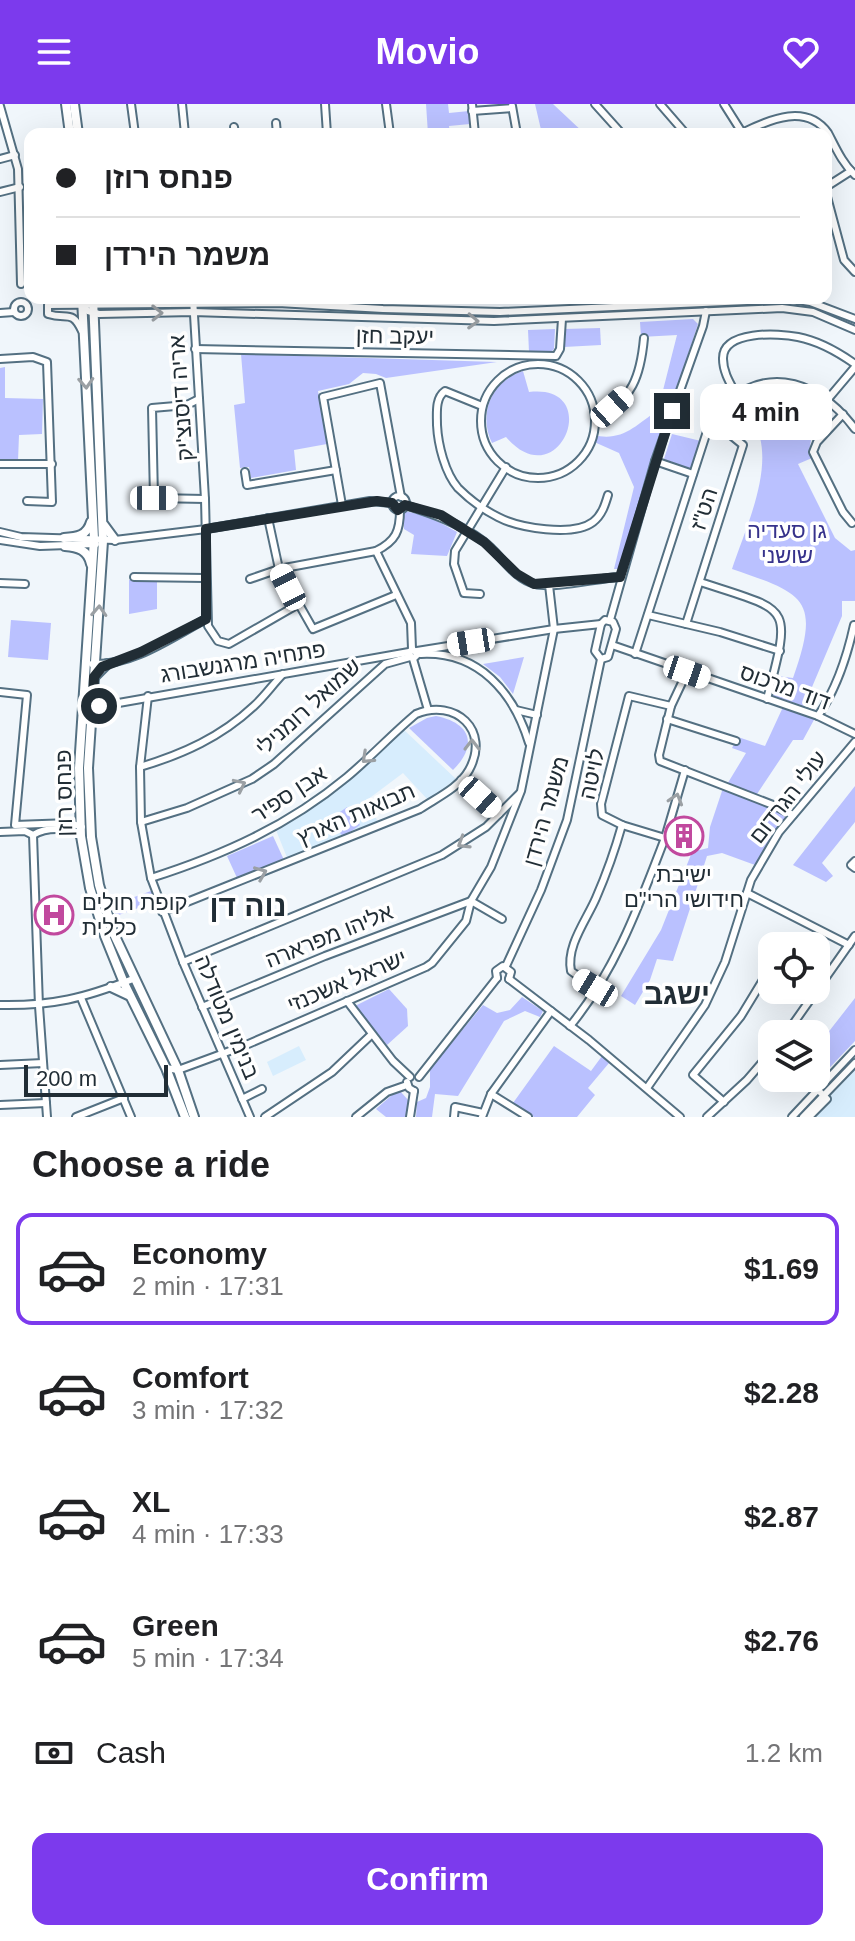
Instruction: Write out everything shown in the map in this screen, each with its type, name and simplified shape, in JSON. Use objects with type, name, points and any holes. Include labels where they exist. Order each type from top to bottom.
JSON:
[{"type":"main road","points":[[66,104],[69,128]]},
{"type":"main road","points":[[74,104],[77,128]]},
{"type":"main road","name":"פנחס רוזן","points":[[82,304],[93,509],[101,562],[83,711],[80,813],[76,829],[133,979],[178,1070],[194,1117]]},
{"type":"main road","name":"פנחס רוזן","points":[[95,308],[102,518],[92,568],[90,663],[94,692],[88,768],[76,829],[98,916],[130,997],[166,1068],[185,1117]]},
{"type":"main road","points":[[64,542],[86,533],[93,509]]},
{"type":"main road","points":[[101,562],[114,540],[102,518]]},
{"type":"main road","points":[[64,542],[86,553],[92,568]]},
{"type":"main road","points":[[94,677],[107,664]]},
{"type":"main road","points":[[94,692],[100,701],[110,704]]},
{"type":"main road","points":[[111,987],[120,989],[130,997]]},
{"type":"street","points":[[131,104],[134,128]]},
{"type":"street","points":[[182,104],[184,128]]},
{"type":"street","points":[[325,104],[327,128]]},
{"type":"street","points":[[386,104],[389,128]]},
{"type":"street","points":[[595,104],[617,128]]},
{"type":"street","points":[[660,104],[681,128]]},
{"type":"street","points":[[724,104],[740,128]]},
{"type":"street","points":[[0,106],[15,155],[20,187],[21,284]]},
{"type":"street","points":[[474,128],[472,108],[512,106],[516,128]]},
{"type":"street","points":[[753,128],[784,112],[797,111],[815,115],[826,128]]},
{"type":"street","points":[[276,123],[276,128]]},
{"type":"street","points":[[832,138],[853,173],[832,186]]},
{"type":"street","points":[[0,159],[15,155]]},
{"type":"street","points":[[0,192],[20,187]]},
{"type":"street","points":[[832,213],[844,260],[855,272]]},
{"type":"street","points":[[50,304],[47,307],[51,315],[76,319],[84,334]]},
{"type":"street","points":[[95,308],[144,304]]},
{"type":"street","name":"אריה דיסנצ'יק","points":[[193,304],[205,499],[206,619]]},
{"type":"street","points":[[294,304],[500,312],[685,304]]},
{"type":"street","points":[[341,307],[344,304]]},
{"type":"street","points":[[352,304],[352,317]]},
{"type":"street","points":[[601,624],[595,651],[601,659],[608,657],[612,645],[616,625],[610,620],[620,577],[655,461],[699,337],[703,304]]},
{"type":"street","points":[[792,304],[793,309]]},
{"type":"street","points":[[815,304],[855,319]]},
{"type":"street","points":[[95,308],[494,321],[793,309],[826,316],[855,330]]},
{"type":"street","points":[[0,313],[14,312]]},
{"type":"street","name":"יעקב חזן","points":[[195,349],[556,356],[560,349],[562,319]]},
{"type":"street","points":[[736,394],[722,360],[724,349],[743,338],[766,334],[799,337],[824,345],[855,366],[828,399]]},
{"type":"street","points":[[594,411],[612,407],[632,387],[642,363],[644,338]]},
{"type":"street","points":[[0,359],[33,357],[47,362],[52,502],[27,501]]},
{"type":"street","points":[[540,364],[566,371],[580,383],[594,411],[591,441],[584,456],[571,469],[549,477],[532,477],[506,467],[491,452],[482,432],[482,406],[489,391],[502,376],[520,366],[540,364]]},
{"type":"street","points":[[635,654],[711,419],[723,404],[736,394],[764,383],[784,381],[802,384],[828,399],[855,429]]},
{"type":"street","points":[[250,579],[279,569],[376,551],[390,544],[400,530],[405,501],[401,497],[380,383],[323,397],[342,505]]},
{"type":"street","points":[[482,406],[445,391],[438,397],[437,432],[443,459],[457,486],[480,506],[500,519],[526,526],[570,530],[594,522],[601,514],[608,495]]},
{"type":"street","points":[[199,399],[187,405],[152,408],[154,498],[205,499]]},
{"type":"street","points":[[843,414],[817,442],[813,452],[843,512],[852,523]]},
{"type":"street","name":"הט\"ז","points":[[686,624],[743,445],[711,419]]},
{"type":"street","points":[[655,461],[693,474]]},
{"type":"street","points":[[0,464],[52,464]]},
{"type":"street","points":[[480,594],[464,593],[454,564],[455,551],[506,467]]},
{"type":"street","points":[[245,472],[247,485],[336,470]]},
{"type":"street","points":[[392,503],[395,498],[401,497]]},
{"type":"street","points":[[0,532],[64,542],[97,542],[206,529],[370,501],[392,503]]},
{"type":"street","points":[[392,503],[396,509],[403,507],[441,515],[484,542],[517,574],[534,584],[620,577]]},
{"type":"street","points":[[268,518],[279,569],[313,629],[396,595]]},
{"type":"street","points":[[0,540],[40,546],[64,542]]},
{"type":"street","points":[[376,551],[411,623],[413,654],[428,710],[450,710],[459,714],[473,733],[470,769],[461,780],[499,814]]},
{"type":"street","points":[[134,577],[205,578]]},
{"type":"street","points":[[700,582],[768,604],[782,620],[780,651],[767,699]]},
{"type":"street","points":[[0,583],[25,584]]},
{"type":"street","name":"ישראל אשכנזי","points":[[178,1070],[432,963],[466,921],[471,901],[491,867],[521,791],[554,629],[549,585]]},
{"type":"street","points":[[90,663],[107,664],[141,652],[206,619],[218,641],[229,644],[297,605]]},
{"type":"street","points":[[648,615],[780,651]]},
{"type":"street","name":"פתחיה מרגנשבורג","points":[[83,711],[148,696],[554,629],[601,624],[610,620]]},
{"type":"street","points":[[818,716],[836,683],[854,625]]},
{"type":"street","name":"דוד מרכוס","points":[[612,645],[818,716],[855,734]]},
{"type":"street","points":[[413,654],[446,656],[472,664],[503,688],[516,710],[530,747]]},
{"type":"street","name":"שמואל רומנילי","points":[[141,822],[187,808],[252,779],[274,764],[385,664],[413,654]]},
{"type":"street","name":"משמר הירדן","points":[[506,966],[541,890],[567,820],[601,659]]},
{"type":"street","points":[[363,661],[370,676]]},
{"type":"street","points":[[687,672],[667,719],[660,761],[793,815]]},
{"type":"street","points":[[140,767],[191,749],[223,732],[256,704],[283,674]]},
{"type":"street","points":[[269,676],[271,687]]},
{"type":"street","points":[[0,692],[27,695],[15,825],[76,829]]},
{"type":"street","name":"בנימין מטודלה","points":[[148,696],[140,767],[141,822],[151,878],[162,912],[250,1117]]},
{"type":"street","name":"לויטה","points":[[665,838],[622,825],[602,815],[601,804],[629,696],[671,706]]},
{"type":"street","name":"אבן ספיר","points":[[151,878],[236,848],[279,826],[347,778],[416,714],[428,710]]},
{"type":"street","points":[[516,710],[537,715]]},
{"type":"street","points":[[667,719],[736,741]]},
{"type":"street","name":"עולי הגרדום","points":[[647,1088],[705,1005],[725,962],[756,870],[779,832],[855,742]]},
{"type":"street","points":[[570,1026],[608,969],[632,919],[665,838],[685,770]]},
{"type":"street","name":"תבואות הארץ","points":[[162,912],[420,809],[461,780]]},
{"type":"street","points":[[183,962],[442,855],[468,841],[521,791]]},
{"type":"street","points":[[595,988],[571,971],[569,962],[622,825]]},
{"type":"street","points":[[0,832],[25,831],[33,835],[45,830],[76,829]]},
{"type":"street","points":[[33,835],[39,1006],[47,1117]]},
{"type":"street","points":[[855,861],[851,865],[855,868]]},
{"type":"street","points":[[747,893],[849,945]]},
{"type":"street","points":[[471,901],[502,919]]},
{"type":"street","name":"אליהו מפרארה","points":[[202,1007],[471,901]]},
{"type":"street","points":[[830,972],[855,936]]},
{"type":"street","points":[[356,1117],[387,1092],[419,1077],[497,978],[497,969],[506,966],[511,972],[509,979]]},
{"type":"street","points":[[497,978],[504,981],[509,979]]},
{"type":"street","points":[[0,1005],[39,1006],[81,998],[133,979]]},
{"type":"street","points":[[509,979],[680,1117]]},
{"type":"street","points":[[724,1102],[693,1075],[741,1016],[758,988]]},
{"type":"street","points":[[81,998],[131,1117]]},
{"type":"street","points":[[347,1001],[409,1081],[414,1091],[410,1117]]},
{"type":"street","points":[[454,1117],[455,1107],[482,1115],[491,1094],[551,1011]]},
{"type":"street","points":[[265,1117],[332,1072],[371,1035]]},
{"type":"street","points":[[830,1077],[855,1050]]},
{"type":"street","points":[[0,1065],[43,1063]]},
{"type":"street","points":[[803,1117],[855,1063]]},
{"type":"street","points":[[707,1117],[758,1066]]},
{"type":"street","points":[[166,1068],[178,1070]]},
{"type":"street","points":[[414,1091],[422,1086],[419,1077]]},
{"type":"street","points":[[242,1099],[262,1089]]},
{"type":"street","points":[[792,1117],[816,1092]]},
{"type":"street","points":[[809,1117],[827,1099],[820,1092]]},
{"type":"street","points":[[491,1094],[528,1117]]},
{"type":"street","points":[[76,1117],[124,1098]]},
{"type":"street","points":[[0,1105],[46,1103]]},
{"type":"shaded area","points":[[403,729],[456,779],[428,800],[403,773],[367,800],[379,824],[288,860],[276,830],[348,779]]},
{"type":"shaded area","points":[[299,1046],[306,1060],[273,1076],[267,1062]]},
{"type":"shaded area","points":[[855,1058],[855,1117],[798,1117],[822,1092],[830,1092],[830,1084]]},
{"type":"green space","points":[[426,104],[448,104],[449,113],[469,111],[470,124],[428,128]]},
{"type":"green space","points":[[535,104],[553,104],[579,128],[541,128]]},
{"type":"green space","points":[[693,319],[698,324],[618,569],[614,569],[634,487],[619,453],[592,441],[593,435],[620,434],[658,410],[677,335],[641,337],[640,322]]},
{"type":"green space","points":[[600,328],[601,345],[564,347],[564,329]]},
{"type":"green space","points":[[555,329],[554,349],[551,352],[529,352],[528,330]]},
{"type":"green space","points":[[241,354],[497,362],[386,378],[363,373],[349,384],[318,391],[327,444],[294,450],[296,470],[251,478],[249,467],[240,468],[234,405],[245,403]]},
{"type":"green space","points":[[5,367],[5,398],[43,399],[42,434],[19,435],[18,461],[0,460],[0,368]]},
{"type":"green space","points":[[523,371],[529,392],[552,394],[565,404],[569,419],[566,434],[557,448],[543,455],[525,452],[506,437],[492,443],[488,432],[487,410],[495,391],[503,382]]},
{"type":"green space","name":"גן סעדיה שושני","points":[[773,386],[774,403],[794,405],[823,429],[811,440],[809,452],[812,458],[798,464],[835,538],[851,551],[855,550],[855,601],[842,601],[842,616],[804,706],[772,696],[777,676],[793,678],[801,652],[806,631],[800,603],[776,585],[732,569],[752,513],[761,473],[759,435],[752,419],[760,397],[756,388]]},
{"type":"green space","points":[[672,434],[701,441],[691,470],[663,462]]},
{"type":"green space","points":[[404,511],[428,516],[457,532],[447,556],[411,554],[414,535],[404,529]]},
{"type":"green space","points":[[129,580],[157,581],[157,609],[129,614]]},
{"type":"green space","points":[[11,620],[51,623],[48,660],[8,657]]},
{"type":"green space","points":[[524,657],[513,694],[500,677],[483,664]]},
{"type":"green space","points":[[783,707],[815,718],[803,740],[793,740],[755,797],[790,814],[755,865],[722,853],[707,856],[673,961],[657,959],[650,980],[635,1005],[621,996],[661,930],[692,852],[708,848],[710,827],[724,785],[746,753],[732,748],[738,737],[765,746]]},
{"type":"green space","points":[[436,716],[457,724],[467,736],[466,752],[453,770],[409,728]]},
{"type":"green space","points":[[855,786],[855,822],[822,863],[833,876],[826,882],[793,865]]},
{"type":"green space","points":[[347,807],[360,825],[343,837],[330,819]]},
{"type":"green space","points":[[273,836],[284,860],[238,880],[227,856]]},
{"type":"green space","points":[[151,891],[155,902],[116,916],[112,905]]},
{"type":"green space","points":[[389,989],[407,1009],[408,1026],[387,1045],[355,1006]]},
{"type":"green space","points":[[522,997],[543,1011],[540,1017],[525,1011],[504,1021],[458,1096],[435,1094],[432,1117],[416,1117],[417,1102],[426,1098],[430,1087],[430,1069],[483,1005],[497,1013],[510,1010]]},
{"type":"green space","points":[[855,998],[855,1041],[830,1067],[830,1030]]},
{"type":"green space","points":[[554,1046],[591,1071],[602,1056],[609,1063],[588,1088],[595,1095],[577,1117],[534,1117],[513,1103]]},
{"type":"green space","points":[[400,1091],[409,1101],[409,1117],[386,1117],[376,1109],[392,1095]]},
{"type":"place","name":"ישיבת חידושי הרי\"ם","points":[[684,836]]},
{"type":"place","name":"קופת חולים כללית","points":[[54,915]]},
{"type":"district","name":"נוה דן","points":[[248,905]]},
{"type":"district","name":"ישגב","points":[[677,993]]},
{"type":"route","points":[[99,706],[93,707],[94,677],[102,667],[141,652],[206,619],[206,529],[377,501],[392,503],[398,510],[405,505],[441,515],[484,542],[517,574],[534,584],[620,577],[672,411]]}]
